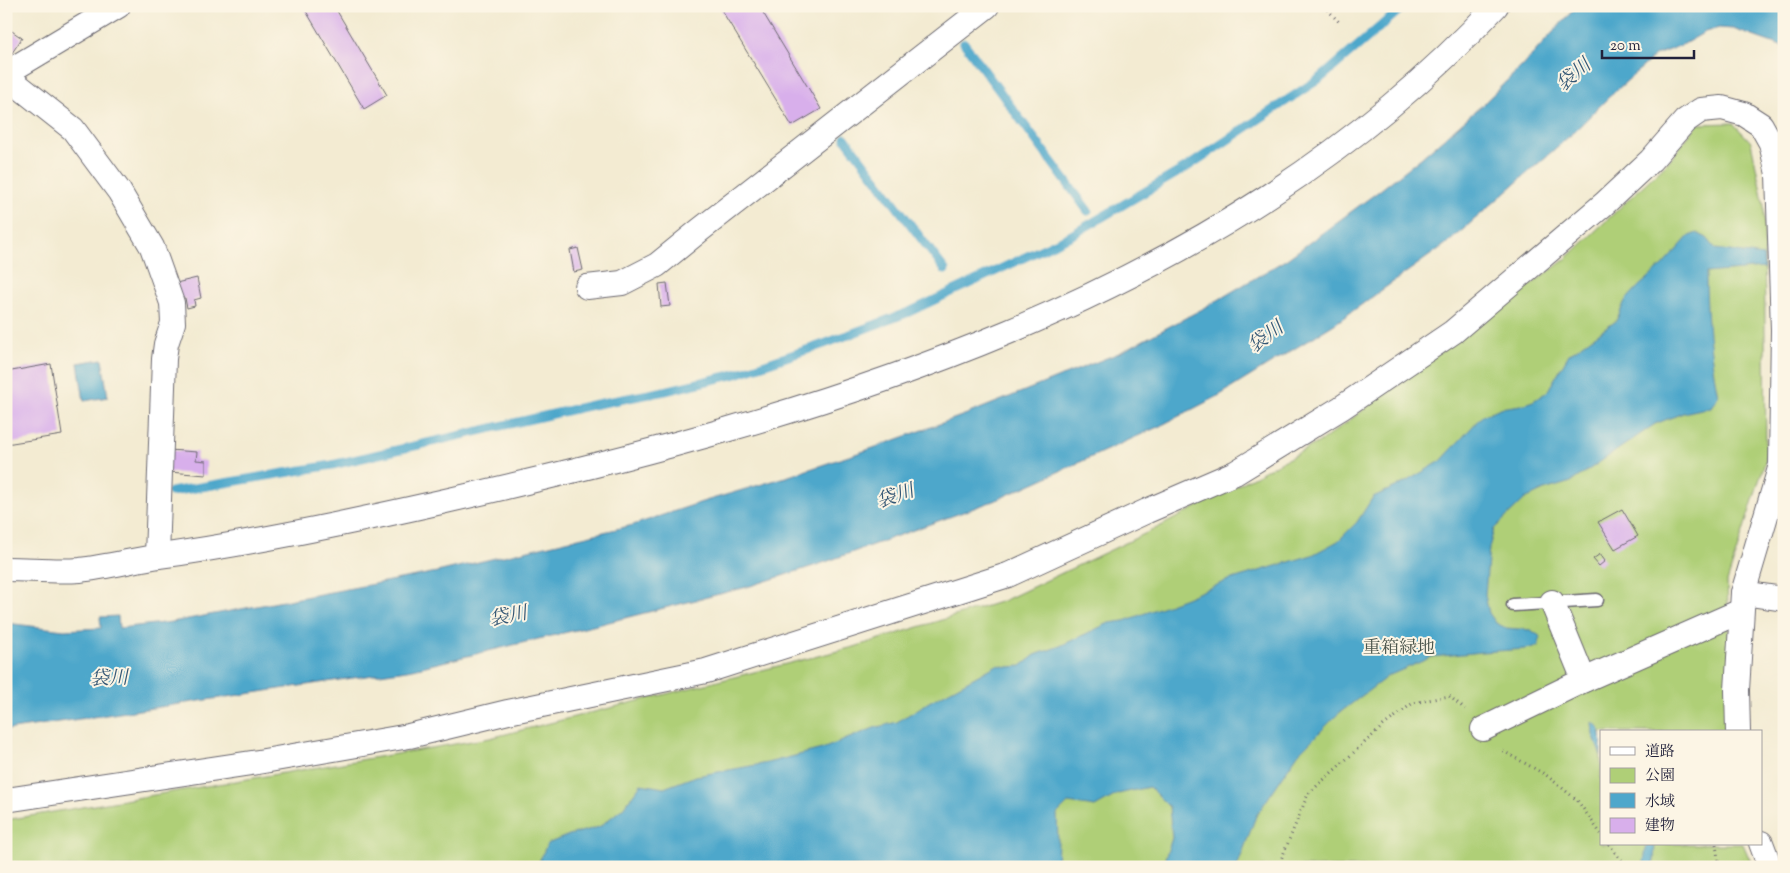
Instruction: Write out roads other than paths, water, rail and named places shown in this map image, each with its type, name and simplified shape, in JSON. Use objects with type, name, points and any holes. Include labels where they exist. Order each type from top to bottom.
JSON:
[{"type":"street","points":[[118,6],[6,75],[73,129],[119,191],[152,248],[172,303],[173,323],[166,344],[164,360],[157,556]]},
{"type":"street","points":[[586,287],[622,283],[657,264],[987,6]]},
{"type":"street","points":[[6,569],[77,570],[157,556],[181,554],[379,516],[576,472],[759,421],[856,390],[933,362],[1097,294],[1177,252],[1255,206],[1370,124],[1471,34],[1496,6]]},
{"type":"street","points":[[6,800],[258,762],[409,736],[508,712],[706,671],[1008,576],[1147,511],[1235,473],[1341,408],[1453,332],[1651,160],[1685,121],[1701,110],[1722,108],[1744,114],[1761,125],[1771,143],[1778,174],[1783,330],[1781,465],[1742,602],[1737,690],[1738,730]]},
{"type":"street","points":[[1483,729],[1742,602],[1784,599]]},
{"type":"street","points":[[1552,602],[1584,680]]},
{"type":"street","points":[[1762,846],[1770,867]]},
{"type":"lane","points":[[1513,605],[1597,600]]},
{"type":"water","name":"袋川","points":[[1577,6],[1784,6],[1784,47],[1733,29],[1719,28],[1705,32],[1684,44],[1656,55],[1609,97],[1573,133],[1450,241],[1336,323],[1220,395],[1160,426],[996,500],[820,564],[747,587],[413,669],[6,730],[6,623],[64,630],[101,628],[100,617],[118,616],[119,628],[172,622],[437,572],[633,525],[873,448],[967,414],[1119,353],[1208,306],[1287,259],[1379,191],[1421,158],[1481,106],[1523,65]]},
{"type":"water","points":[[1697,233],[1707,238],[1716,249],[1763,256],[1764,268],[1706,273],[1709,334],[1718,396],[1711,407],[1683,413],[1655,424],[1571,482],[1544,490],[1525,499],[1494,529],[1489,548],[1485,595],[1489,613],[1496,623],[1506,628],[1531,630],[1541,637],[1538,646],[1526,649],[1432,657],[1388,676],[1338,714],[1298,754],[1256,816],[1237,867],[1162,867],[1172,838],[1169,807],[1149,787],[1118,794],[1095,807],[1068,803],[1057,814],[1057,867],[527,867],[539,862],[547,844],[569,835],[599,827],[623,808],[641,784],[664,788],[696,776],[767,763],[822,749],[874,728],[897,722],[929,702],[997,665],[1008,667],[1021,666],[1035,655],[1060,646],[1109,623],[1124,621],[1226,581],[1312,555],[1338,541],[1357,522],[1373,497],[1402,484],[1441,461],[1482,416],[1500,408],[1533,401],[1547,392],[1569,354],[1616,321],[1625,301],[1662,266],[1689,236]]},
{"type":"water","points":[[102,359],[108,397],[84,401],[78,363]]},
{"type":"water","points":[[1592,722],[1600,730],[1600,753],[1593,735]]},
{"type":"water","points":[[1647,846],[1655,846],[1652,867],[1643,867]]},
{"type":"waterway","points":[[171,492],[332,465],[736,374],[909,312],[1070,236],[1187,167],[1322,77],[1404,6]]},
{"type":"waterway","points":[[964,43],[1088,211]]},
{"type":"waterway","points":[[845,138],[945,270]]},
{"type":"park label","name":"重箱緑地","points":[[1399,647]]}]
